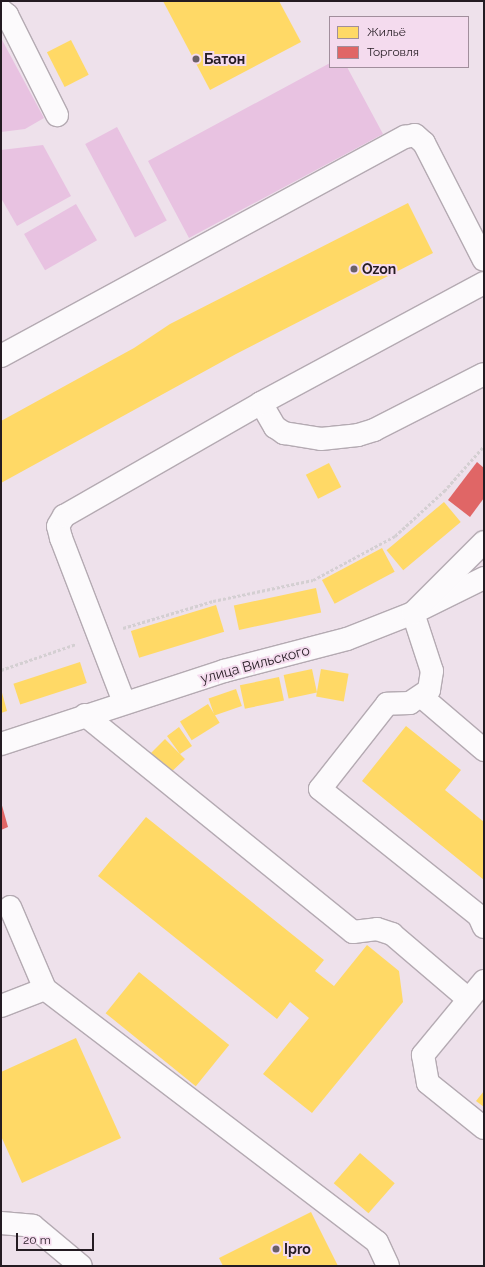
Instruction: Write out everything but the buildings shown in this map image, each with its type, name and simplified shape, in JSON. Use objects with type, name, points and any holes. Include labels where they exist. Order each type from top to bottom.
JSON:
[{"type":"street","points":[[1,10],[7,16],[57,115]]},
{"type":"street","points":[[1,356],[405,137],[415,135],[424,143],[484,260]]},
{"type":"street","points":[[124,702],[61,538],[58,526],[64,516],[261,403],[484,283]]},
{"type":"street","points":[[261,403],[276,427],[284,433],[321,439],[366,434],[484,374]]},
{"type":"street","name":"улица Вильского","points":[[1,744],[124,702],[224,671],[347,640],[413,613],[484,542]]},
{"type":"street","points":[[484,578],[413,613],[432,671],[429,690],[422,697],[410,703],[387,704],[320,790],[479,916],[484,927]]},
{"type":"street","points":[[422,697],[484,750]]},
{"type":"street","points":[[85,716],[353,932],[377,929],[392,934],[468,999]]},
{"type":"street","points":[[10,907],[45,989],[377,1242],[388,1266]]},
{"type":"street","points":[[484,981],[423,1055],[428,1082],[484,1128]]},
{"type":"street","points":[[1,1006],[45,989]]},
{"type":"street","points":[[1,1223],[33,1226],[81,1266]]},
{"type":"path","points":[[1,670],[98,636],[213,601],[314,580],[395,536],[444,491],[484,446]]},
{"type":"shaded area","points":[[1,38],[44,118],[25,129],[1,132]]},
{"type":"shaded area","points":[[329,64],[329,68],[348,68],[383,134],[189,238],[148,161]]},
{"type":"shaded area","points":[[117,127],[167,221],[135,237],[85,144]]},
{"type":"shaded area","points":[[43,145],[71,196],[17,226],[1,198],[1,150]]},
{"type":"shaded area","points":[[76,204],[97,240],[45,270],[24,234]]},
{"type":"place","name":"Батон","points":[[196,59]]},
{"type":"place","name":"Ozon","points":[[354,269]]},
{"type":"place","name":"Ipro","points":[[276,1249]]}]
